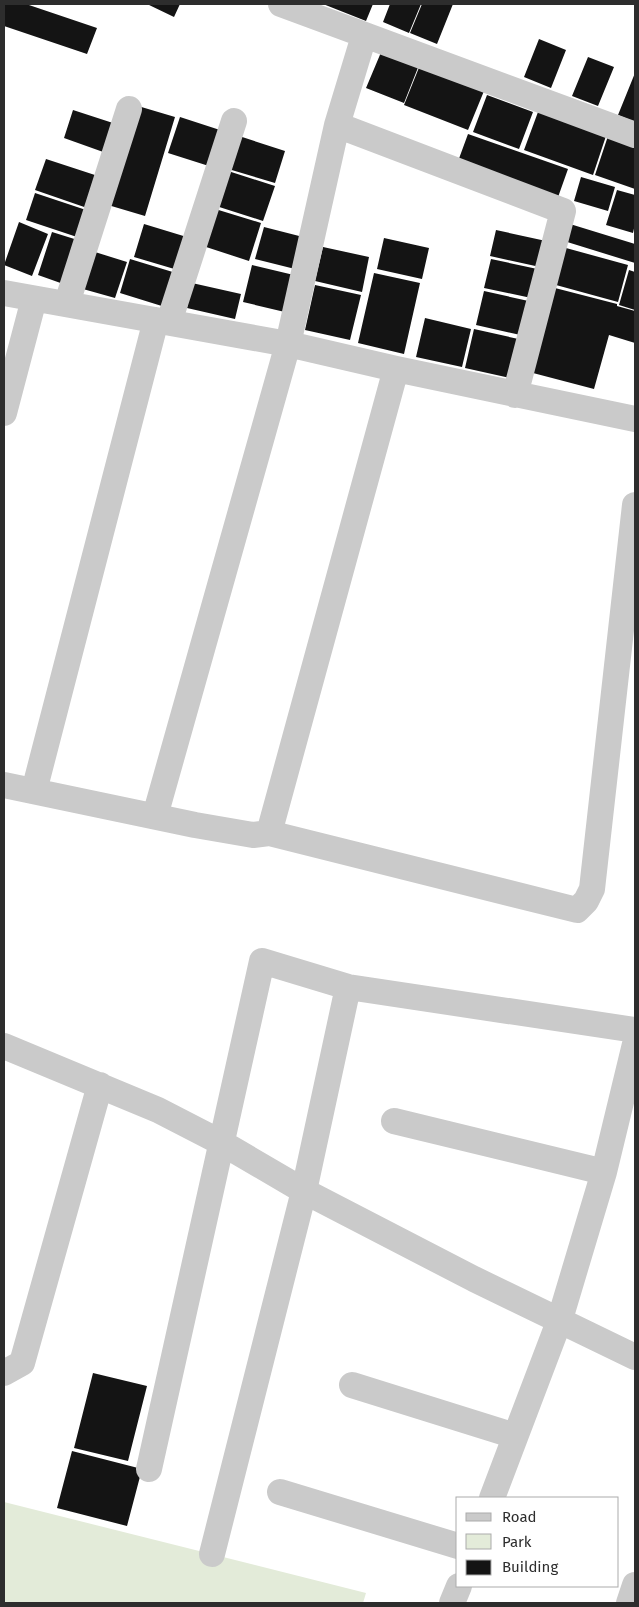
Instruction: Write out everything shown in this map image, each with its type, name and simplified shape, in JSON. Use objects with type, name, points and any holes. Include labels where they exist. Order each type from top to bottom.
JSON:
[{"type":"street","points":[[281,4],[635,135]]},
{"type":"street","points":[[155,816],[288,344],[337,125],[364,36]]},
{"type":"street","points":[[67,304],[129,109]]},
{"type":"street","points":[[34,791],[163,321],[234,121]]},
{"type":"street","points":[[337,125],[563,211],[515,395]]},
{"type":"street","points":[[4,293],[288,344],[396,370],[635,419]]},
{"type":"street","points":[[4,413],[34,299]]},
{"type":"street","points":[[269,833],[396,370]]},
{"type":"street","points":[[4,785],[253,836],[269,833],[577,910],[586,902],[592,889],[635,505]]},
{"type":"street","points":[[150,1469],[262,961],[348,987],[635,1030]]},
{"type":"street","points":[[212,1554],[304,1192],[348,987]]},
{"type":"street","points":[[492,1497],[560,1319],[604,1172],[635,1044]]},
{"type":"street","points":[[4,1046],[158,1110],[222,1143],[304,1192],[474,1279],[635,1357]]},
{"type":"street","points":[[4,1374],[22,1363],[100,1085]]},
{"type":"street","points":[[394,1121],[604,1172]]},
{"type":"street","points":[[352,1385],[515,1436]]},
{"type":"street","points":[[280,1492],[456,1545]]},
{"type":"street","points":[[629,1603],[635,1585]]},
{"type":"street","points":[[452,1603],[459,1587]]},
{"type":"green space","points":[[4,1502],[366,1593],[363,1603],[4,1603]]},
{"type":"building","points":[[4,4],[26,4],[97,28],[87,54],[4,26]]},
{"type":"building","points":[[147,4],[180,4],[174,17]]},
{"type":"building","points":[[323,4],[373,4],[366,21]]},
{"type":"building","points":[[390,4],[421,4],[409,33],[383,22]]},
{"type":"building","points":[[422,4],[453,4],[437,44],[410,33]]},
{"type":"building","points":[[539,39],[566,50],[551,88],[524,77]]},
{"type":"building","points":[[382,50],[419,65],[404,103],[366,88]]},
{"type":"building","points":[[588,57],[614,67],[598,106],[572,96]]},
{"type":"building","points":[[420,65],[484,91],[468,130],[404,105]]},
{"type":"building","points":[[635,73],[635,122],[618,115]]},
{"type":"building","points":[[487,95],[533,112],[519,149],[473,132]]},
{"type":"building","points":[[138,106],[175,117],[145,216],[108,205]]},
{"type":"building","points":[[73,110],[116,124],[106,153],[64,138]]},
{"type":"building","points":[[538,112],[606,136],[593,175],[524,150]]},
{"type":"building","points":[[180,117],[223,131],[212,167],[168,153]]},
{"type":"building","points":[[468,134],[568,169],[557,200],[457,164]]},
{"type":"building","points":[[236,135],[285,151],[275,183],[225,168]]},
{"type":"building","points":[[608,136],[635,146],[635,189],[595,175]]},
{"type":"building","points":[[46,159],[101,177],[90,209],[35,190]]},
{"type":"building","points":[[225,170],[275,186],[263,221],[213,205]]},
{"type":"building","points":[[581,177],[615,187],[608,211],[574,201]]},
{"type":"building","points":[[617,190],[635,195],[635,224],[633,233],[606,225]]},
{"type":"building","points":[[35,193],[86,210],[77,237],[26,220]]},
{"type":"building","points":[[212,208],[261,223],[249,261],[200,245]]},
{"type":"building","points":[[19,222],[48,234],[32,276],[4,265]]},
{"type":"building","points":[[144,224],[190,238],[181,271],[134,257]]},
{"type":"building","points":[[570,224],[635,244],[635,263],[564,241]]},
{"type":"building","points":[[264,227],[307,238],[299,270],[255,259]]},
{"type":"building","points":[[496,230],[546,241],[540,267],[490,256]]},
{"type":"building","points":[[52,232],[84,242],[69,286],[38,275]]},
{"type":"building","points":[[384,238],[429,248],[422,279],[377,269]]},
{"type":"building","points":[[323,247],[369,257],[362,292],[315,281]]},
{"type":"building","points":[[566,248],[628,265],[618,302],[556,285]]},
{"type":"building","points":[[95,252],[127,262],[115,298],[83,289]]},
{"type":"building","points":[[130,259],[176,273],[165,307],[120,293]]},
{"type":"building","points":[[491,259],[542,270],[536,299],[484,288]]},
{"type":"building","points":[[252,265],[298,276],[289,313],[243,302]]},
{"type":"building","points":[[629,270],[635,272],[635,310],[619,305]]},
{"type":"building","points":[[374,273],[420,283],[404,354],[358,343]]},
{"type":"building","points":[[192,283],[241,294],[235,319],[187,308]]},
{"type":"building","points":[[315,285],[361,295],[350,340],[305,330]]},
{"type":"building","points":[[555,288],[617,304],[617,306],[635,311],[635,343],[609,335],[594,389],[533,373]]},
{"type":"building","points":[[484,291],[533,302],[525,336],[476,325]]},
{"type":"building","points":[[425,318],[471,329],[462,367],[416,357]]},
{"type":"building","points":[[474,329],[523,340],[514,379],[465,368]]},
{"type":"building","points":[[93,1373],[147,1386],[128,1461],[74,1448]]},
{"type":"building","points":[[72,1451],[142,1469],[127,1526],[57,1508]]}]
